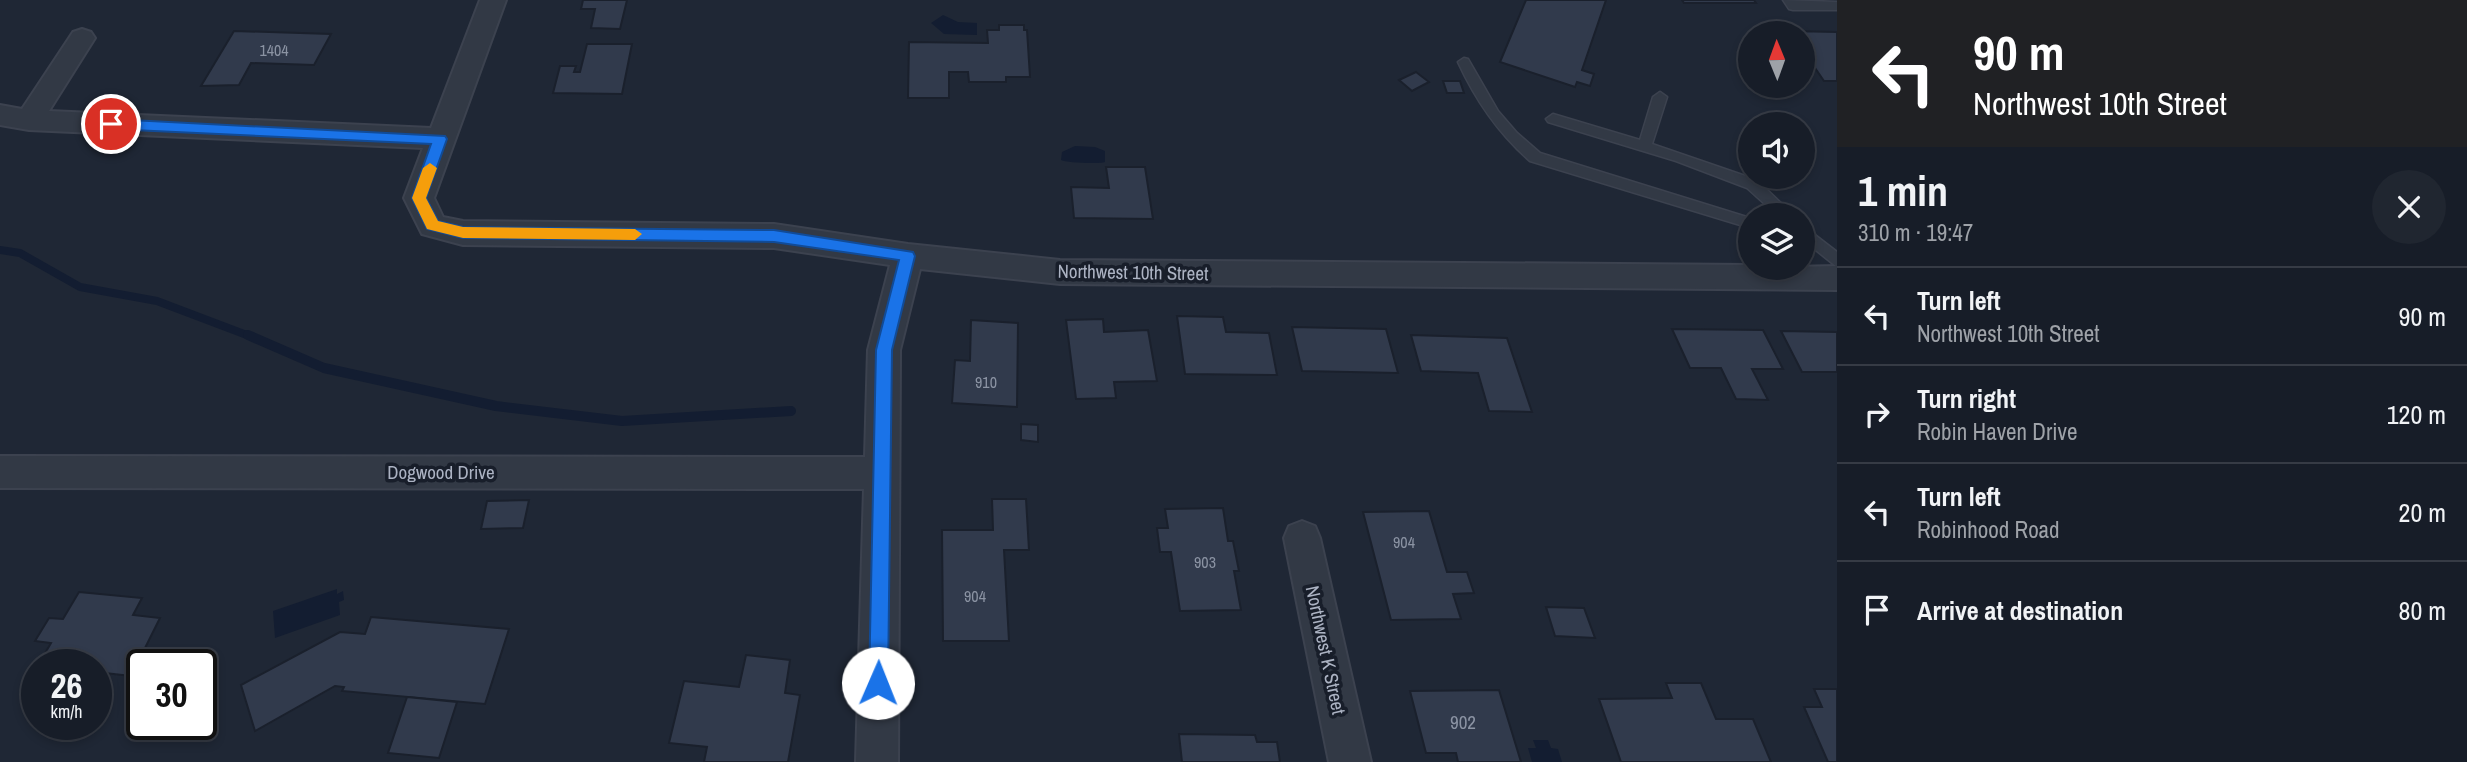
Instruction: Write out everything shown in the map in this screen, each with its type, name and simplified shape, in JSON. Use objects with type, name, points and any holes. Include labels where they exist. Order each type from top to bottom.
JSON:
[{"type":"street","points":[[0,115],[29,120],[440,139],[493,0]]},
{"type":"street","points":[[29,120],[82,38]]},
{"type":"street","name":"Northwest 10th Street","points":[[440,139],[419,198],[432,226],[463,233],[774,236],[908,256],[1060,272],[1837,278]]},
{"type":"street","points":[[877,762],[884,350],[908,256]]},
{"type":"street","name":"Dogwood Drive","points":[[0,471],[882,472]]},
{"type":"street","name":"Northwest K Street","points":[[1302,538],[1350,762]]},
{"type":"lane","points":[[1789,0],[1793,6],[1837,6]]},
{"type":"lane","points":[[1464,62],[1480,96],[1507,135],[1535,157],[1738,219]]},
{"type":"lane","points":[[1645,146],[1660,97]]},
{"type":"lane","points":[[1553,119],[1681,157],[1752,184],[1773,203]]},
{"type":"lane","points":[[1815,241],[1837,261]]},
{"type":"lane","points":[[1815,243],[1819,244]]},
{"type":"water","points":[[943,15],[958,22],[977,23],[977,35],[944,34],[931,23]]},
{"type":"water","points":[[1075,146],[1095,147],[1105,151],[1105,162],[1061,160],[1062,152]]},
{"type":"water","points":[[337,589],[337,594],[343,591],[344,600],[339,602],[340,615],[275,638],[273,611]]},
{"type":"water","points":[[1533,740],[1548,740],[1551,748],[1558,749],[1562,762],[1532,762],[1528,748],[1536,748]]},
{"type":"building","points":[[583,0],[627,0],[620,29],[591,28],[595,9],[581,9]]},
{"type":"building","points":[[1526,0],[1606,0],[1582,70],[1594,74],[1590,86],[1577,82],[1575,87],[1500,62]]},
{"type":"building","points":[[1682,0],[1754,0],[1756,3],[1684,3]]},
{"type":"building","points":[[999,25],[1024,25],[1024,30],[1027,30],[1030,77],[1006,77],[1006,82],[969,82],[968,72],[949,72],[949,98],[908,98],[909,42],[988,43],[987,30],[999,30]]},
{"type":"building","points":[[234,31],[331,34],[314,65],[251,63],[239,85],[201,86]]},
{"type":"building","points":[[1815,32],[1837,32],[1837,81],[1824,81],[1815,68]]},
{"type":"building","points":[[587,44],[632,44],[622,94],[553,93],[560,66],[576,66],[574,72],[580,72]]},
{"type":"building","points":[[1416,72],[1429,82],[1412,91],[1399,80]]},
{"type":"building","points":[[1443,81],[1460,81],[1464,93],[1447,93]]},
{"type":"building","points":[[1106,167],[1145,167],[1153,219],[1074,218],[1071,187],[1109,188]]},
{"type":"building","points":[[1177,316],[1223,317],[1226,332],[1269,333],[1277,375],[1185,374]]},
{"type":"building","points":[[1103,319],[1104,332],[1148,330],[1157,381],[1114,382],[1116,398],[1076,399],[1066,320]]},
{"type":"building","points":[[971,320],[1018,323],[1017,407],[952,403],[955,360],[970,361]]},
{"type":"building","points":[[1292,327],[1386,329],[1398,373],[1302,371]]},
{"type":"building","points":[[1672,329],[1763,330],[1783,369],[1752,369],[1768,400],[1736,399],[1721,368],[1690,368]]},
{"type":"building","points":[[1781,331],[1837,332],[1837,372],[1802,372]]},
{"type":"building","points":[[1411,335],[1507,338],[1532,412],[1489,411],[1478,373],[1421,371]]},
{"type":"building","points":[[1021,424],[1038,425],[1038,442],[1021,440]]},
{"type":"building","points":[[992,499],[1026,499],[1029,550],[1004,550],[1009,641],[943,641],[942,530],[993,530]]},
{"type":"building","points":[[529,500],[523,528],[481,529],[487,501]]},
{"type":"building","points":[[1223,508],[1228,541],[1233,541],[1239,571],[1234,571],[1241,610],[1180,611],[1171,552],[1160,552],[1157,528],[1168,528],[1165,509]]},
{"type":"building","points":[[1429,511],[1447,572],[1467,572],[1474,593],[1453,594],[1461,619],[1391,620],[1363,512]]},
{"type":"building","points":[[79,592],[142,598],[133,615],[160,618],[144,649],[126,649],[126,675],[112,674],[112,649],[47,649],[51,643],[35,641],[49,618],[63,619]]},
{"type":"building","points":[[1546,607],[1584,608],[1595,638],[1555,636]]},
{"type":"building","points":[[371,617],[509,629],[485,704],[342,691],[344,687],[335,686],[255,731],[241,685],[340,632],[365,634]]},
{"type":"building","points":[[746,655],[790,660],[785,693],[800,695],[788,762],[704,762],[707,747],[669,743],[684,681],[739,687]]},
{"type":"building","points":[[1666,683],[1701,683],[1716,719],[1753,719],[1771,762],[1621,762],[1599,699],[1672,698]]},
{"type":"building","points":[[1814,689],[1837,689],[1837,762],[1828,762],[1804,707],[1822,707]]},
{"type":"building","points":[[1499,690],[1521,762],[1458,762],[1456,753],[1426,753],[1410,691]]},
{"type":"building","points":[[407,697],[457,702],[439,758],[388,753]]},
{"type":"building","points":[[1179,734],[1255,735],[1257,742],[1277,742],[1280,762],[1182,762]]},
{"type":"waterway","points":[[0,250],[20,253],[80,287],[157,301],[252,337]]},
{"type":"waterway","points":[[248,335],[324,368],[496,406],[622,421],[791,411]]},
{"type":"slow traffic","points":[[430,168],[419,198],[432,226],[463,233],[635,234]]},
{"type":"route","points":[[111,124],[440,139],[419,198],[432,226],[463,233],[774,236],[908,256],[884,350],[878,683]]}]
